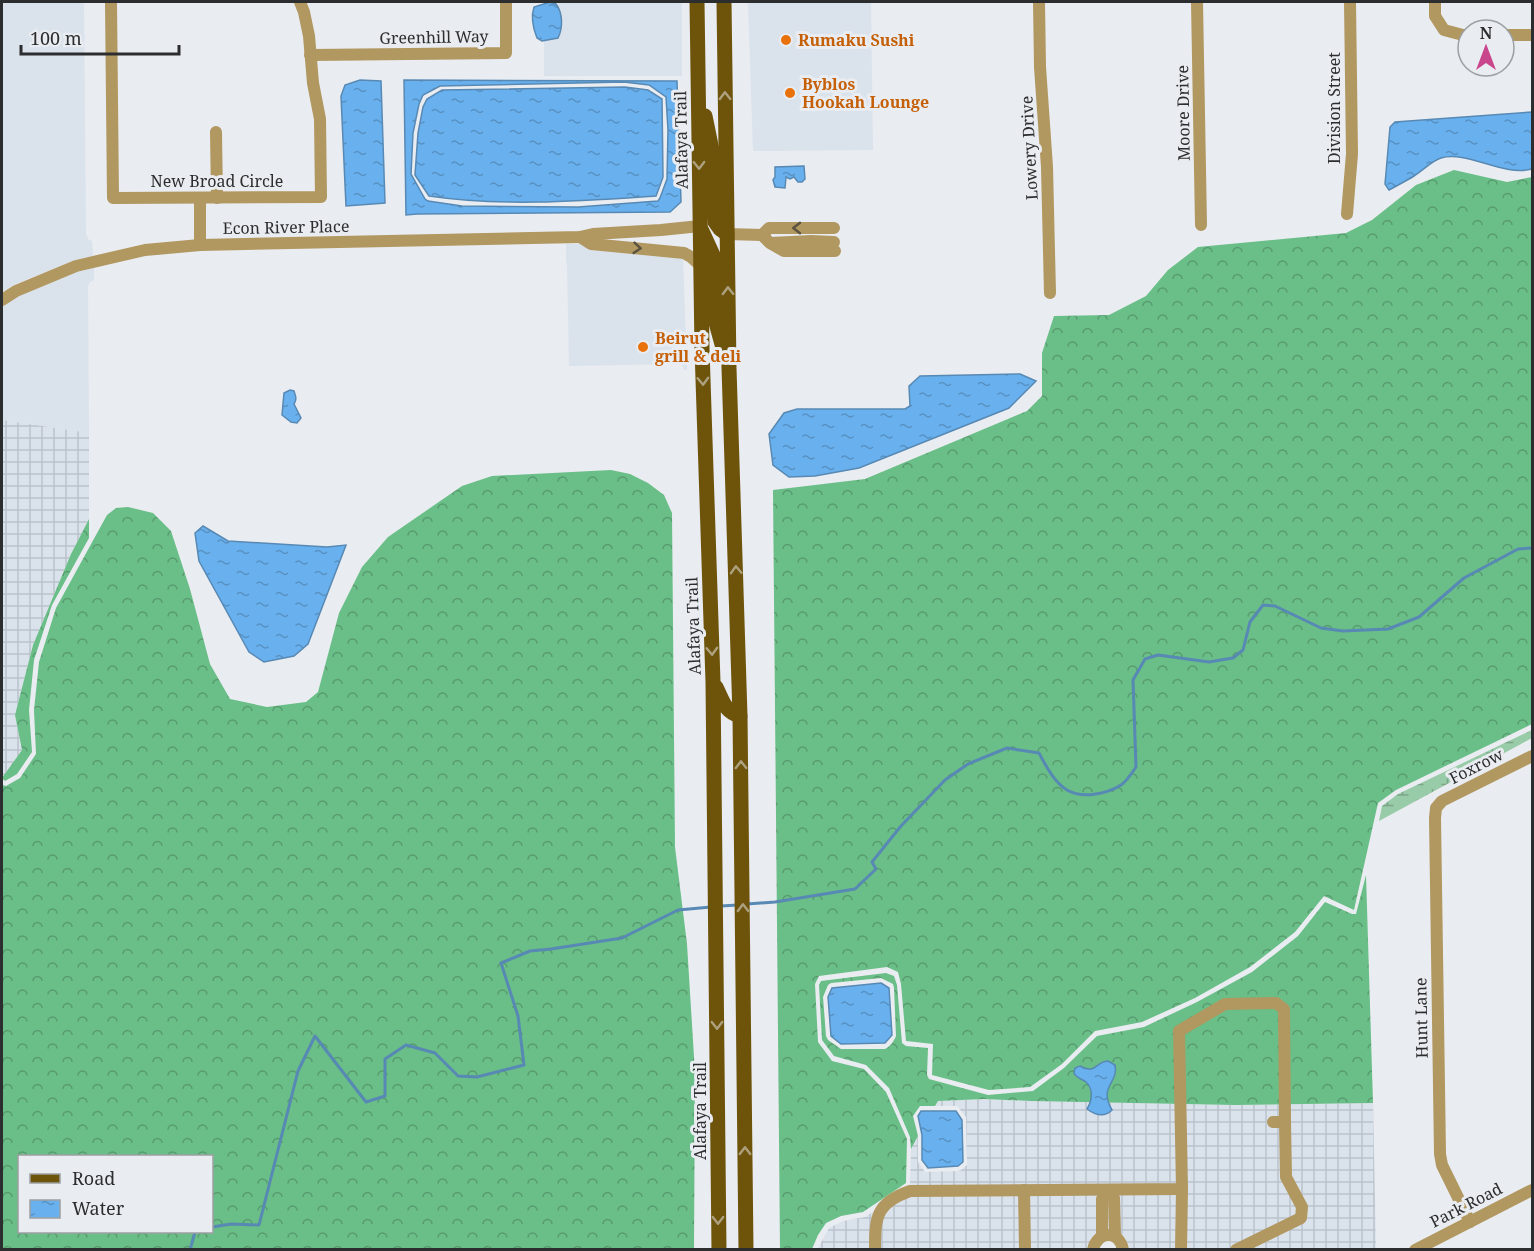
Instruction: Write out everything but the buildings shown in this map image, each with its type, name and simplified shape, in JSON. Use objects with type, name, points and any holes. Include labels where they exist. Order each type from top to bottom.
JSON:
[{"type":"main road","name":"Alafaya Trail","points":[[697,2],[700,266],[713,682],[719,1250]]},
{"type":"main road","points":[[724,2],[729,368],[740,716],[746,1250]]},
{"type":"main road","points":[[698,87],[713,154],[714,212],[720,229],[727,234]]},
{"type":"main road","points":[[700,226],[713,255],[715,319],[729,368]]},
{"type":"main road","points":[[713,682],[726,709],[740,716]]},
{"type":"main road","points":[[718,1067],[734,1079],[744,1097]]},
{"type":"street","name":"New Broad Circle","points":[[111,2],[113,198],[321,197],[320,119],[313,83],[309,36],[300,2]]},
{"type":"street","name":"Greenhill Way","points":[[310,55],[506,53],[506,2]]},
{"type":"street","name":"Lowery Drive","points":[[1039,2],[1050,293]]},
{"type":"street","name":"Moore Drive","points":[[1197,2],[1201,225]]},
{"type":"street","name":"Division Street","points":[[1347,214],[1352,154],[1350,2]]},
{"type":"street","points":[[1435,2],[1435,16],[1444,30],[1456,33]]},
{"type":"street","points":[[1516,35],[1533,35]]},
{"type":"street","points":[[216,132],[217,198]]},
{"type":"street","points":[[200,198],[200,245]]},
{"type":"street","name":"Econ River Place","points":[[2,300],[16,291],[76,266],[145,250],[200,245],[580,237],[592,234],[700,226]]},
{"type":"street","points":[[766,239],[769,228],[834,228]]},
{"type":"street","points":[[727,234],[811,241],[834,246]]},
{"type":"street","name":"Econ River Place","points":[[580,237],[591,244],[684,253],[700,266]]},
{"type":"street","name":"Foxrow","points":[[1436,808],[1442,801],[1533,756]]},
{"type":"street","name":"Hunt Lane","points":[[1436,808],[1440,1154],[1442,1166],[1470,1221]]},
{"type":"street","points":[[1181,1250],[1179,1031],[1225,1004],[1276,1003],[1284,1009],[1279,1122],[1286,1177],[1302,1207],[1300,1218],[1236,1250]]},
{"type":"street","points":[[1024,1190],[1025,1250]]},
{"type":"street","points":[[1108,1190],[1114,1198],[1108,1236]]},
{"type":"street","points":[[875,1250],[875,1226],[879,1214],[886,1203],[910,1191],[1182,1190]]},
{"type":"street","name":"Park Road","points":[[1415,1250],[1533,1190]]},
{"type":"street","points":[[1093,1250],[1095,1242],[1108,1236]]},
{"type":"street","points":[[1108,1236],[1121,1243],[1123,1250]]},
{"type":"shaded area","points":[[2,2],[84,2],[86,235],[92,241],[93,256],[75,260],[13,285],[2,293]]},
{"type":"shaded area","points":[[544,2],[682,2],[682,76],[544,76]]},
{"type":"shaded area","points":[[748,2],[871,2],[873,150],[753,151]]},
{"type":"shaded area","points":[[566,244],[580,244],[591,250],[683,259],[687,370],[679,364],[569,366]]},
{"type":"shaded area","points":[[94,268],[94,280],[88,286],[89,433],[2,420],[2,307],[18,296],[77,272]]},
{"type":"shaded area","points":[[2,420],[89,433],[89,519],[71,554],[33,645],[15,715],[22,750],[2,779]]},
{"type":"shaded area","points":[[984,1099],[1235,1105],[1373,1103],[1376,1249],[1128,1249],[1123,1235],[1109,1229],[1094,1234],[1088,1249],[817,1250],[829,1228],[843,1221],[865,1217],[910,1186],[911,1149],[918,1136],[918,1162],[925,1172],[958,1171],[967,1165],[966,1117],[957,1106],[935,1106],[938,1101]]},
{"type":"green space","points":[[1454,170],[1507,182],[1532,177],[1532,724],[1396,790],[1378,803],[1354,910],[1324,896],[1295,932],[1250,967],[1195,998],[1142,1022],[1095,1031],[1062,1064],[1030,1087],[989,1090],[932,1075],[933,1044],[906,1041],[898,972],[887,967],[819,976],[815,984],[818,1042],[832,1061],[864,1069],[886,1092],[907,1139],[906,1183],[863,1212],[841,1216],[826,1223],[812,1249],[780,1249],[773,490],[865,479],[1027,411],[1042,396],[1042,353],[1054,316],[1109,315],[1146,296],[1168,270],[1198,247],[1346,233],[1372,220],[1416,185]]},
{"type":"green space","points":[[611,470],[630,474],[648,483],[664,495],[672,513],[675,847],[687,944],[695,1073],[694,1249],[2,1249],[2,785],[6,786],[20,778],[36,754],[34,710],[39,662],[56,608],[107,515],[116,508],[128,507],[153,513],[171,531],[190,589],[210,664],[230,699],[267,707],[306,702],[318,692],[339,613],[362,567],[388,537],[462,486],[492,476]]},
{"type":"green space","points":[[89,519],[89,538],[52,605],[34,660],[29,710],[32,752],[17,774],[5,781],[2,778],[22,750],[15,715],[33,645],[71,554]]},
{"type":"green space","points":[[1532,730],[1532,738],[1379,821],[1382,806],[1398,794]]},
{"type":"green space","points":[[1366,875],[1373,1103],[1235,1105],[984,1099],[938,1101],[935,1106],[920,1106],[913,1116],[918,1136],[911,1149],[910,1137],[889,1088],[866,1065],[834,1056],[822,1040],[819,985],[821,981],[886,973],[894,976],[897,985],[902,1043],[906,1046],[928,1048],[927,1075],[929,1079],[988,1095],[1033,1091],[1064,1068],[1097,1036],[1144,1027],[1252,972],[1298,936],[1325,902],[1356,914]],"holes":[[[881,978],[893,984],[896,1036],[889,1047],[885,1049],[841,1049],[828,1040],[823,997],[828,985]]]},
{"type":"water","points":[[550,2],[556,4],[560,12],[561,30],[558,38],[542,41],[537,38],[534,30],[533,11],[534,7]]},
{"type":"water","points":[[360,80],[381,81],[385,203],[346,206],[341,96],[345,85]]},
{"type":"water","points":[[404,80],[677,81],[681,202],[670,212],[406,215]],"holes":[[[624,82],[649,85],[666,97],[667,179],[658,201],[578,207],[462,206],[428,201],[411,174],[413,133],[419,104],[423,95],[440,86]]]},
{"type":"water","points":[[625,87],[648,90],[662,99],[663,177],[656,196],[542,202],[457,199],[429,196],[415,175],[418,133],[423,107],[427,99],[442,90]]},
{"type":"water","points":[[1532,112],[1532,169],[1509,170],[1462,157],[1441,158],[1389,190],[1385,184],[1390,127],[1395,122]]},
{"type":"water","points":[[804,166],[805,179],[802,182],[798,182],[794,177],[790,179],[786,177],[785,188],[775,187],[773,180],[775,167]]},
{"type":"water","points":[[1020,374],[1036,381],[1009,408],[859,468],[815,476],[789,477],[773,465],[769,434],[784,413],[797,409],[905,409],[910,406],[909,386],[920,376]]},
{"type":"water","points":[[294,391],[296,401],[294,404],[301,418],[297,423],[291,422],[282,415],[284,393]]},
{"type":"water","points":[[203,526],[228,541],[327,547],[346,545],[308,644],[294,656],[264,662],[249,652],[199,561],[195,533]]},
{"type":"water","points":[[881,983],[889,988],[892,1035],[885,1043],[841,1044],[831,1036],[828,997],[832,988]]},
{"type":"water","points":[[1108,1061],[1115,1065],[1114,1076],[1107,1095],[1112,1110],[1100,1115],[1087,1109],[1091,1099],[1089,1085],[1074,1073],[1075,1068],[1080,1066],[1093,1069],[1100,1063]]},
{"type":"water","points":[[921,1111],[956,1111],[962,1120],[963,1162],[958,1166],[928,1168],[922,1160],[922,1135],[918,1116]]},
{"type":"waterway","points":[[747,904],[775,902],[855,889],[876,869],[872,862],[901,826],[945,780],[968,764],[1007,748],[1039,753],[1054,778],[1062,787],[1073,793],[1094,794],[1109,791],[1121,785],[1136,767],[1133,680],[1145,659],[1158,655],[1209,662],[1233,658],[1243,650],[1250,622],[1263,605],[1275,606],[1321,628],[1343,631],[1388,629],[1419,617],[1464,578],[1518,549],[1532,548]]},
{"type":"waterway","points":[[721,906],[738,905]]},
{"type":"waterway","points":[[213,1227],[231,1224],[259,1225],[298,1071],[315,1036],[366,1102],[385,1096],[385,1059],[406,1045],[435,1053],[458,1076],[477,1077],[524,1065],[518,1016],[501,963],[530,951],[622,938],[678,910],[711,907]]},
{"type":"waterway","points":[[190,1250],[195,1233]]},
{"type":"place","name":"Rumaku Sushi","points":[[786,40]]},
{"type":"place","name":"Byblos Hookah Lounge","points":[[790,93]]},
{"type":"place","name":"Beirut grill & deli","points":[[643,347]]}]
